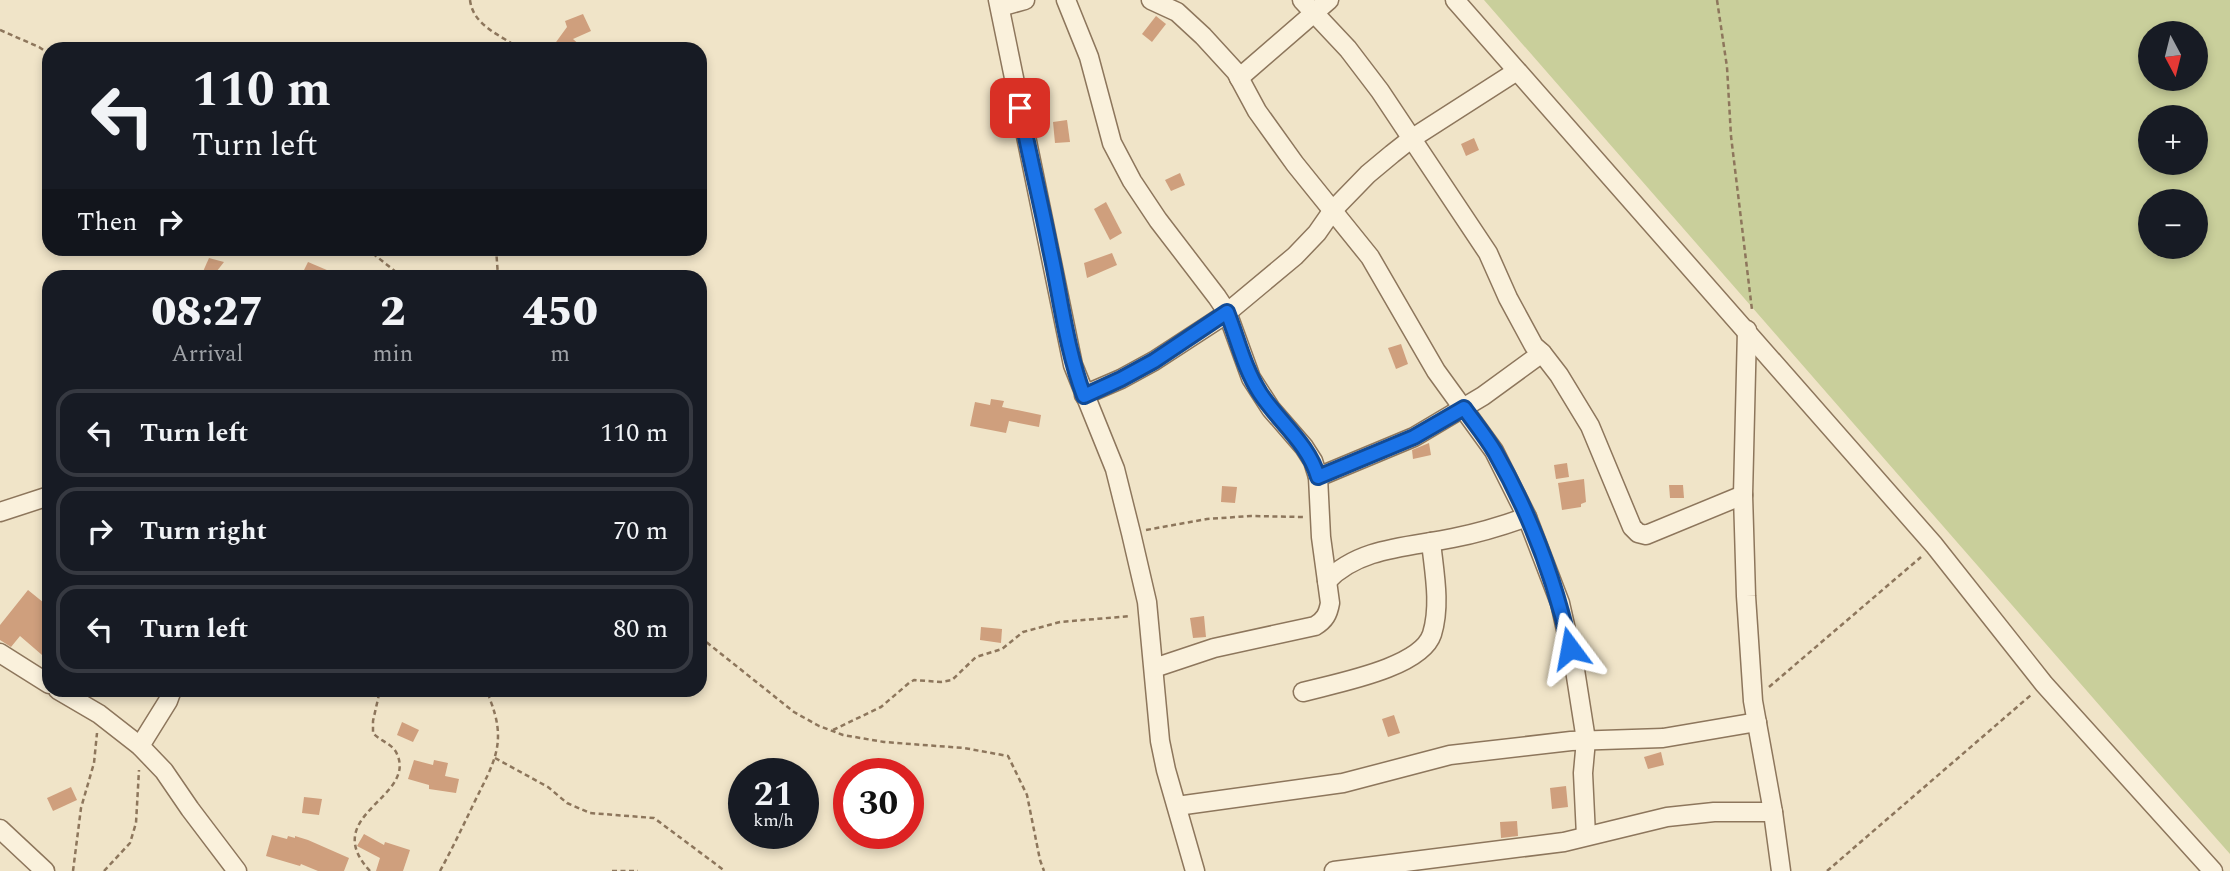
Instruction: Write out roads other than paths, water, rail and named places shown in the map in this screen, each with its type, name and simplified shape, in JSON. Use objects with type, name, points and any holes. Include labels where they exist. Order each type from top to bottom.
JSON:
[{"type":"street","points":[[1026,0],[999,4],[1073,365],[1115,469],[1131,533],[1148,611],[1160,741],[1195,871]]},
{"type":"street","points":[[1066,0],[1089,57],[1112,143],[1132,181],[1227,312],[1251,378],[1271,409],[1304,447],[1313,461],[1318,477],[1330,603],[1323,621],[1315,626],[1214,648],[1154,668]]},
{"type":"street","points":[[1151,0],[1177,12],[1203,36],[1239,78],[1280,143],[1370,257],[1429,359],[1494,452],[1527,517],[1560,603],[1575,670],[1586,740],[1583,773],[1587,836]]},
{"type":"street","points":[[1302,0],[1348,50],[1380,91],[1488,253],[1508,299],[1534,346],[1559,374],[1590,426],[1632,527],[1638,533],[1646,535],[1743,495]]},
{"type":"street","points":[[1239,78],[1329,0]]},
{"type":"street","points":[[1455,0],[1934,545],[2044,684],[2213,871]]},
{"type":"street","points":[[1084,396],[1154,361],[1227,312],[1295,256],[1317,233],[1333,210],[1368,174],[1410,139],[1517,71]]},
{"type":"street","points":[[1747,330],[1743,495],[1746,596],[1753,701],[1781,871]]},
{"type":"street","points":[[1318,477],[1414,437],[1503,383],[1542,353]]},
{"type":"street","points":[[0,512],[42,498]]},
{"type":"street","points":[[1327,581],[1344,565],[1368,554],[1489,530],[1527,517]]},
{"type":"street","points":[[1303,692],[1384,669],[1408,660],[1425,647],[1432,634],[1435,615],[1431,542]]},
{"type":"street","points":[[0,653],[42,680]]},
{"type":"street","points":[[70,697],[99,714],[140,746],[164,771],[237,871]]},
{"type":"street","points":[[140,746],[169,697]]},
{"type":"street","points":[[1177,806],[1343,783],[1450,755],[1586,740],[1663,738],[1757,722]]},
{"type":"street","points":[[1334,871],[1525,848],[1667,817],[1714,812],[1773,812]]},
{"type":"street","points":[[0,829],[45,871]]}]
